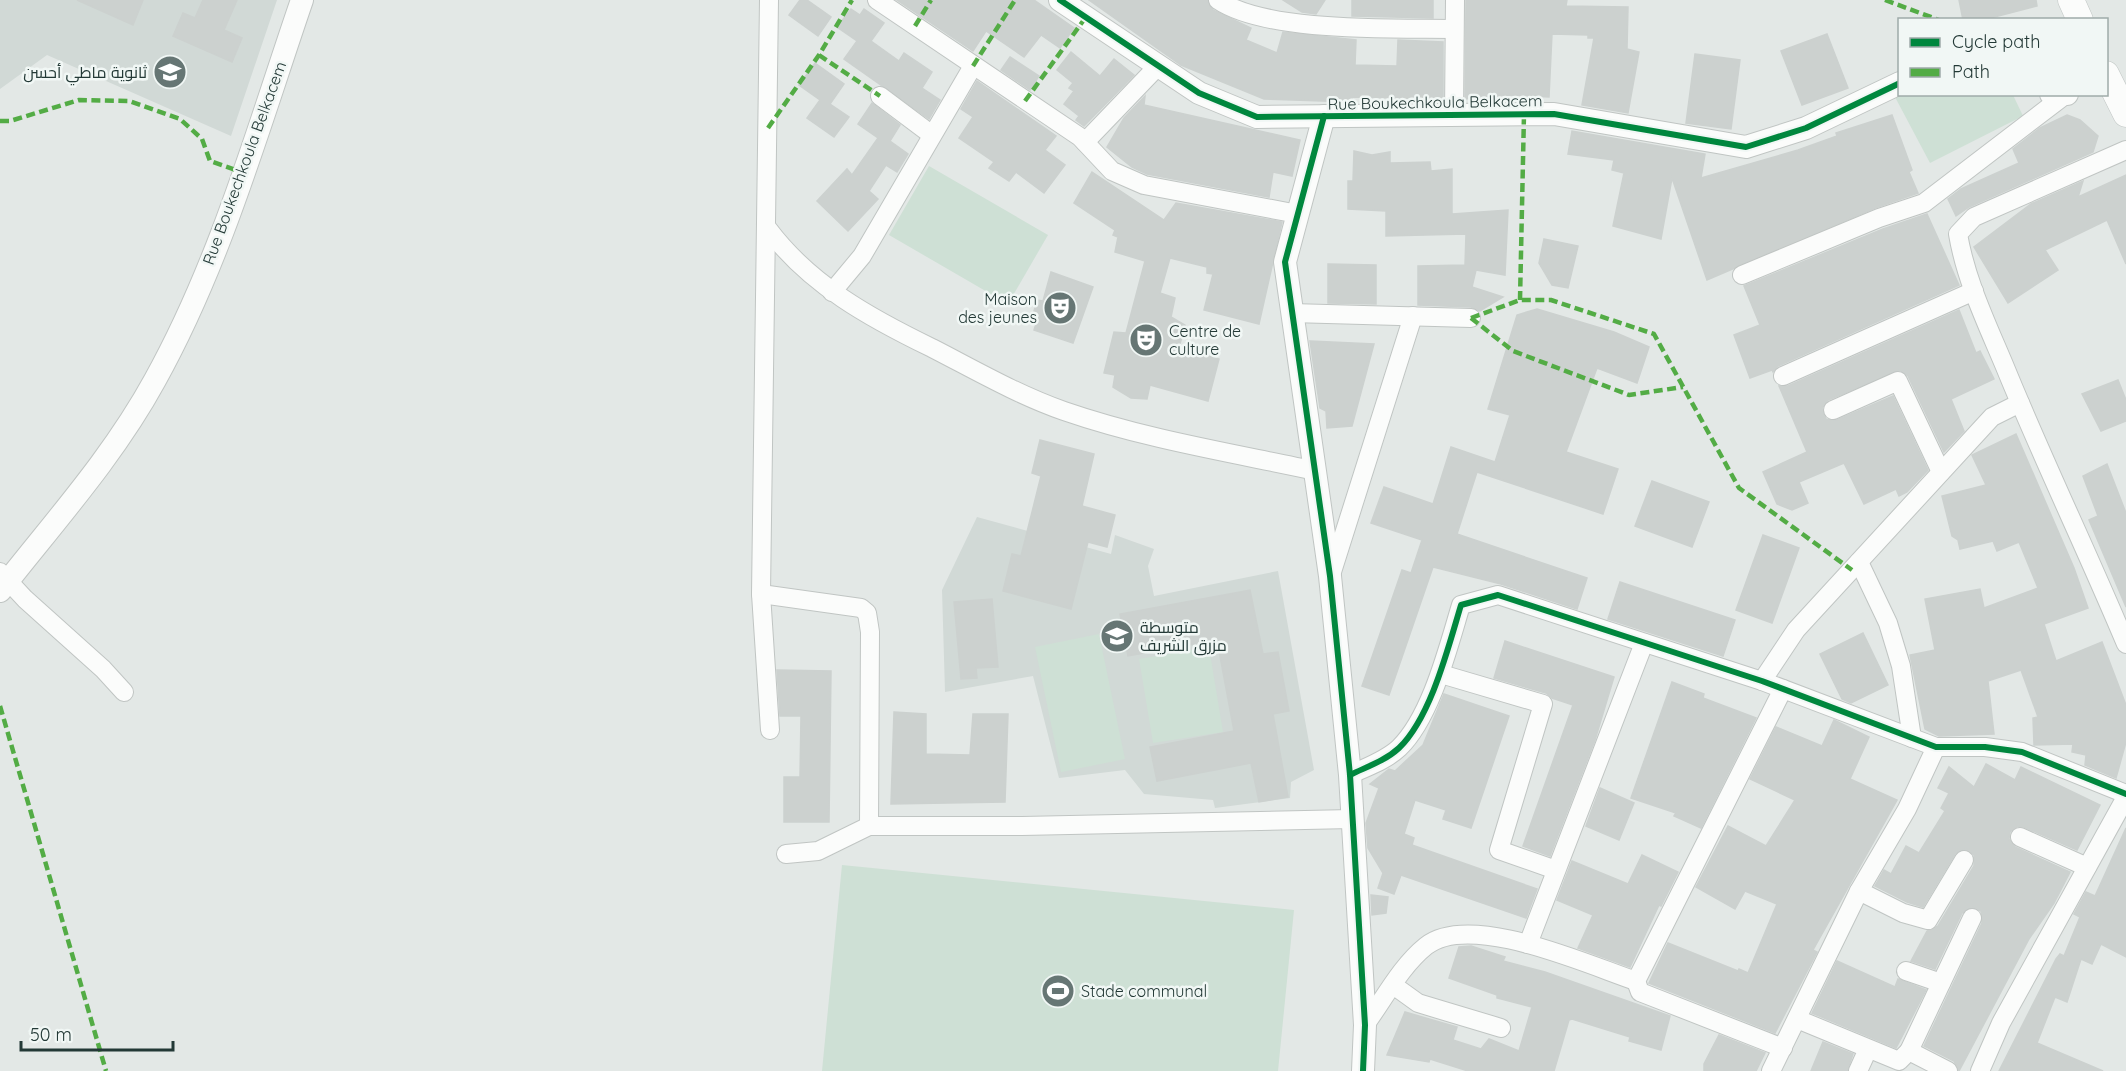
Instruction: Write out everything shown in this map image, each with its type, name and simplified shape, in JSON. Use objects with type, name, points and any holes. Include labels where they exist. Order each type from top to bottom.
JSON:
[{"type":"street","name":"Rue Boukechkoula Belkacem","points":[[3,581],[109,454],[176,343],[234,200],[302,0]]},
{"type":"street","points":[[769,0],[762,594],[770,730]]},
{"type":"street","points":[[877,0],[1085,142],[1112,171],[1144,185],[1298,214]]},
{"type":"street","name":"Rue Boukechkoula Belkacem","points":[[1060,0],[1199,93],[1257,117],[1554,114],[1746,147],[1806,128],[1898,83]]},
{"type":"street","points":[[1218,0],[1225,5],[1267,17],[1325,27],[1454,29]]},
{"type":"street","points":[[1454,115],[1455,0]]},
{"type":"street","points":[[832,292],[862,256],[973,66]]},
{"type":"street","points":[[1085,142],[1158,66]]},
{"type":"street","points":[[880,96],[932,135]]},
{"type":"street","points":[[1742,275],[1879,218],[1924,203],[2065,96]]},
{"type":"street","points":[[1324,116],[1285,262],[1330,576],[1350,775],[1365,1025],[1363,1071]]},
{"type":"street","points":[[2126,150],[1974,217],[1958,234],[1964,266],[1974,291],[2020,403],[2126,644]]},
{"type":"street","points":[[768,229],[788,256],[832,292],[883,324],[1062,410],[1170,440],[1316,471]]},
{"type":"street","points":[[1783,376],[1974,291]]},
{"type":"street","points":[[1291,313],[1472,318]]},
{"type":"street","points":[[1330,576],[1413,316]]},
{"type":"street","points":[[1833,410],[1898,381],[1941,472]]},
{"type":"street","points":[[1762,681],[1796,630],[1992,417],[2020,403]]},
{"type":"street","points":[[1859,562],[1888,623],[1901,666],[1912,738]]},
{"type":"street","points":[[3,581],[103,669],[124,692]]},
{"type":"street","points":[[762,594],[861,608],[867,613],[870,632],[869,826]]},
{"type":"street","points":[[1350,775],[1381,761],[1398,749],[1412,732],[1441,674],[1461,606],[1498,595],[1762,681],[1936,747],[1985,747],[2022,752],[2126,795],[2001,1023],[1980,1071]]},
{"type":"street","points":[[1528,944],[1644,643]]},
{"type":"street","points":[[1441,674],[1543,704],[1499,850],[1556,870]]},
{"type":"street","points":[[1782,1048],[1640,992],[1636,981],[1783,689]]},
{"type":"street","points":[[1771,1071],[1859,891],[1907,809],[1936,747]]},
{"type":"street","points":[[786,854],[818,851],[869,826],[1022,826],[1353,819]]},
{"type":"street","points":[[2020,837],[2087,867]]},
{"type":"street","points":[[1859,891],[1928,921],[1964,860]]},
{"type":"street","points":[[1901,1061],[1972,918]]},
{"type":"street","points":[[1365,1025],[1393,985],[1429,944],[1448,937],[1471,933],[1528,944],[1636,981]]},
{"type":"street","points":[[1906,971],[1941,983]]},
{"type":"street","points":[[1393,985],[1418,1003],[1501,1028]]},
{"type":"street","points":[[1797,1019],[1901,1061],[1948,1071]]},
{"type":"street","points":[[1858,1071],[1868,1049]]},
{"type":"shaded area","name":"ثانوية ماطي أحسن","points":[[0,0],[277,0],[231,136],[47,55],[0,89]]},
{"type":"shaded area","name":"متوسطة مزرق الشريف","points":[[977,517],[1111,554],[1115,535],[1154,549],[1148,566],[1154,596],[1278,571],[1314,770],[1291,782],[1290,798],[1215,808],[1213,800],[1144,794],[1125,770],[1059,778],[1033,676],[945,692],[942,590]]},
{"type":"green space","points":[[2013,96],[2023,116],[1930,163],[1895,97]]},
{"type":"green space","points":[[929,166],[1048,235],[1008,304],[889,235]]},
{"type":"green space","points":[[1099,634],[1125,759],[1061,772],[1035,647]]},
{"type":"green space","points":[[1209,647],[1223,732],[1153,743],[1139,659]]},
{"type":"green space","name":"Stade communal","points":[[842,865],[1294,910],[1278,1071],[822,1071]]},
{"type":"building","points":[[77,0],[143,0],[133,25]]},
{"type":"building","points":[[203,0],[237,0],[224,30],[242,38],[232,62],[173,36],[183,13],[195,18]]},
{"type":"building","points":[[800,0],[807,0],[831,17],[818,36],[789,15]]},
{"type":"building","points":[[897,0],[1034,0],[1074,28],[1060,48],[1041,35],[1024,57],[986,31],[973,51]]},
{"type":"building","points":[[1089,0],[1207,0],[1213,10],[1251,28],[1246,40],[1277,53],[1283,32],[1356,40],[1355,65],[1397,66],[1398,40],[1443,42],[1443,99],[1352,97],[1352,102],[1264,99],[1181,65]]},
{"type":"building","points":[[1283,0],[1325,0],[1316,14],[1302,12]]},
{"type":"building","points":[[1352,0],[1433,0],[1433,18],[1352,16]]},
{"type":"building","points":[[1466,0],[1567,0],[1566,6],[1628,7],[1627,49],[1639,52],[1628,113],[1582,105],[1594,38],[1588,38],[1588,35],[1552,34],[1549,97],[1509,95],[1465,99]]},
{"type":"building","points":[[1959,0],[2036,0],[2037,6],[1991,18],[1963,18]]},
{"type":"building","points":[[851,9],[860,15],[864,9],[884,23],[871,41],[899,61],[904,53],[932,72],[922,88],[940,100],[929,119],[844,59],[857,41],[837,27]]},
{"type":"building","points":[[1827,34],[1848,88],[1802,105],[1781,51]]},
{"type":"building","points":[[1071,52],[1100,76],[1114,59],[1134,75],[1084,126],[1076,120],[1079,116],[1064,104],[1074,91],[1069,88],[1073,83],[1057,70]]},
{"type":"building","points":[[1695,54],[1740,60],[1731,129],[1686,123]]},
{"type":"building","points":[[1010,57],[1039,76],[1030,90],[1001,70]]},
{"type":"building","points":[[815,63],[844,84],[830,104],[849,117],[834,137],[807,118],[820,100],[799,85]]},
{"type":"building","points":[[977,81],[1056,136],[1045,150],[1065,165],[1044,193],[1016,172],[1009,181],[989,168],[994,162],[959,138],[973,117],[961,109]]},
{"type":"building","points":[[1145,96],[1144,105],[1300,140],[1292,176],[1273,172],[1269,197],[1147,174],[1132,167],[1107,147],[1124,118]]},
{"type":"building","points":[[872,103],[900,125],[890,141],[908,154],[897,172],[886,165],[869,191],[878,199],[848,231],[817,201],[847,169],[852,175],[878,138],[858,124]]},
{"type":"building","points":[[1892,115],[1912,170],[1909,172],[1918,193],[1875,208],[1707,280],[1672,178],[1661,239],[1613,226],[1624,173],[1612,170],[1614,160],[1568,154],[1572,131],[1705,154],[1701,178],[1798,150],[1837,136],[1836,133]]},
{"type":"building","points":[[2067,115],[2080,120],[2098,136],[2093,152],[1969,207],[1956,216],[1948,199],[1961,189],[2019,163],[2013,149],[2040,128]]},
{"type":"building","points":[[1354,151],[1372,155],[1390,152],[1390,163],[1430,162],[1431,171],[1452,169],[1452,214],[1508,210],[1505,275],[1476,270],[1472,287],[1503,297],[1480,311],[1471,307],[1418,305],[1418,266],[1465,265],[1466,234],[1386,236],[1386,211],[1348,209],[1348,181],[1353,181]]},
{"type":"building","points":[[1092,172],[1164,220],[1176,203],[1282,222],[1259,324],[1204,310],[1213,274],[1207,273],[1207,267],[1170,258],[1160,293],[1175,298],[1171,317],[1185,325],[1179,348],[1219,359],[1208,401],[1150,385],[1147,399],[1131,398],[1113,387],[1115,375],[1104,373],[1114,332],[1126,333],[1145,261],[1115,252],[1118,237],[1113,235],[1115,230],[1074,203]]},
{"type":"building","points":[[2126,175],[2126,264],[2107,220],[2045,250],[2058,270],[2008,303],[1974,247],[2031,204],[2083,181],[2078,197]]},
{"type":"building","points":[[1927,214],[1959,285],[1778,366],[1773,372],[1772,370],[1750,378],[1734,335],[1760,325],[1744,286],[1883,229]]},
{"type":"building","points":[[1544,239],[1578,246],[1568,288],[1552,285],[1539,263]]},
{"type":"building","points":[[1328,264],[1376,265],[1376,304],[1328,303]]},
{"type":"building","name":"Maison des jeunes","points":[[1051,272],[1093,287],[1073,343],[1034,330],[1038,318],[1033,315],[1037,300],[1043,301]]},
{"type":"building","points":[[1537,309],[1614,332],[1649,347],[1637,383],[1597,368],[1566,452],[1618,469],[1603,514],[1477,472],[1457,534],[1587,578],[1577,609],[1501,584],[1433,567],[1389,695],[1362,686],[1402,570],[1411,573],[1422,540],[1371,523],[1384,487],[1433,504],[1451,447],[1495,462],[1510,415],[1488,409],[1517,315]]},
{"type":"building","points":[[1959,310],[1976,353],[1980,351],[1994,379],[1951,399],[1964,431],[1944,452],[1908,376],[1900,370],[1828,400],[1822,408],[1826,419],[1837,420],[1893,396],[1928,470],[1907,492],[1899,496],[1896,489],[1864,504],[1844,463],[1799,482],[1808,503],[1792,510],[1777,504],[1763,472],[1807,452],[1779,386],[1788,386]]},
{"type":"building","points":[[1310,341],[1374,344],[1352,426],[1327,428],[1326,411],[1320,408]]},
{"type":"building","points":[[2118,380],[2126,400],[2126,421],[2101,431],[2082,394]]},
{"type":"building","points":[[2016,434],[2074,568],[2088,608],[2044,624],[2056,661],[2102,642],[2126,705],[2126,742],[2116,778],[2085,765],[2086,755],[2072,752],[2073,744],[2034,745],[2033,718],[2038,717],[2021,670],[1988,681],[1994,734],[1939,736],[1925,729],[1910,655],[1935,650],[1925,599],[1980,589],[1984,608],[2038,588],[2019,542],[1997,551],[1993,541],[1960,549],[1958,540],[1952,536],[1942,496],[1986,485],[1972,455]]},
{"type":"building","points":[[1040,440],[1094,454],[1082,506],[1115,515],[1107,547],[1088,542],[1071,609],[1003,591],[1012,554],[1021,556],[1041,476],[1032,473]]},
{"type":"building","points":[[2107,464],[2126,513],[2126,607],[2089,520],[2098,516],[2083,476]]},
{"type":"building","points":[[1652,481],[1709,502],[1692,547],[1635,526]]},
{"type":"building","points":[[1763,535],[1799,548],[1772,623],[1736,610]]},
{"type":"building","points":[[1620,582],[1735,620],[1723,656],[1608,619]]},
{"type":"building","points":[[1250,590],[1263,654],[1278,652],[1289,711],[1273,714],[1288,797],[1259,802],[1251,763],[1157,781],[1150,747],[1234,731],[1217,640],[1128,656],[1120,614]]},
{"type":"building","points":[[992,599],[998,667],[976,668],[977,678],[961,679],[954,602]]},
{"type":"building","points":[[1863,633],[1888,685],[1851,703],[1842,699],[1820,654]]},
{"type":"building","points":[[1505,641],[1614,677],[1595,740],[1550,856],[1523,846],[1573,705],[1552,698],[1546,693],[1494,678]]},
{"type":"building","points":[[777,670],[831,671],[829,822],[784,822],[784,777],[800,777],[801,716],[780,716]]},
{"type":"building","points":[[1672,682],[1704,694],[1703,698],[1756,718],[1701,828],[1674,816],[1676,813],[1631,798]]},
{"type":"building","points":[[1444,694],[1509,716],[1471,828],[1443,819],[1446,810],[1415,800],[1404,834],[1414,838],[1412,845],[1537,889],[1526,918],[1401,875],[1394,894],[1378,888],[1383,873],[1368,848],[1366,823],[1379,788],[1370,784],[1389,769],[1395,771],[1423,745]]},
{"type":"building","points":[[894,712],[926,714],[926,754],[970,755],[973,714],[1008,714],[1005,802],[891,804]]},
{"type":"building","points":[[1834,720],[1869,737],[1850,779],[1897,800],[1813,950],[1817,952],[1775,1033],[1649,983],[1668,943],[1748,973],[1777,904],[1745,891],[1735,909],[1696,887],[1728,826],[1766,846],[1795,800],[1750,779],[1776,727],[1822,746]]},
{"type":"building","points":[[1986,764],[2015,780],[2021,767],[2100,805],[2077,850],[2024,827],[2018,826],[2010,832],[2009,839],[2015,847],[2070,872],[2054,903],[2029,939],[1959,1071],[1954,1061],[1924,1046],[1982,923],[1981,911],[1972,907],[1962,913],[1935,969],[1911,961],[1927,931],[1938,926],[1974,866],[1974,855],[1965,849],[1955,854],[1923,907],[1907,902],[1875,886],[1884,870],[1891,874],[1906,846],[1919,853],[1945,811],[1941,808],[1949,793],[1938,788],[1949,767],[1974,787]]},
{"type":"building","points":[[1600,788],[1634,803],[1619,840],[1586,826]]},
{"type":"building","points":[[2126,828],[2126,957],[2101,944],[2092,964],[2081,959],[2067,1002],[2055,997],[2037,1043],[2103,1071],[1999,1071],[2056,959],[2060,954],[2064,956],[2080,917],[2074,914],[2086,892],[2095,896]]},
{"type":"building","points":[[1642,855],[1678,872],[1661,906],[1659,905],[1630,967],[1578,948],[1593,915],[1557,900],[1572,861],[1628,884]]},
{"type":"building","points":[[1371,895],[1388,897],[1386,913],[1372,915]]},
{"type":"building","points":[[1471,946],[1505,957],[1503,961],[1545,972],[1670,1016],[1661,1050],[1629,1041],[1630,1037],[1572,1019],[1569,1020],[1554,1071],[1468,1071],[1430,1059],[1429,1062],[1387,1055],[1405,1012],[1457,1027],[1453,1040],[1481,1049],[1489,1039],[1519,1051],[1532,1007],[1497,998],[1497,995],[1449,978],[1459,947]]},
{"type":"building","points":[[1837,961],[1895,987],[1898,979],[1926,990],[1896,1048],[1812,1013]]},
{"type":"building","points":[[1719,1035],[1765,1053],[1756,1071],[1704,1071],[1704,1064]]},
{"type":"building","points":[[1823,1042],[1853,1054],[1847,1071],[1811,1071]]},
{"type":"marked path","points":[[768,128],[819,55],[852,0]]},
{"type":"marked path","points":[[915,26],[931,0]]},
{"type":"marked path","points":[[973,66],[1015,0]]},
{"type":"marked path","points":[[1885,0],[1934,18]]},
{"type":"marked path","points":[[1025,101],[1086,17]]},
{"type":"marked path","points":[[819,55],[880,96]]},
{"type":"marked path","points":[[0,121],[10,121],[79,100],[129,101],[180,119],[202,139],[210,161],[244,173]]},
{"type":"marked path","points":[[1520,300],[1524,114]]},
{"type":"marked path","points":[[1471,318],[1520,300],[1551,300],[1654,334],[1739,488],[1852,570]]},
{"type":"marked path","points":[[1471,318],[1513,351],[1629,395],[1683,387]]},
{"type":"marked path","points":[[0,706],[106,1071]]},
{"type":"cycle path","points":[[1060,0],[1199,93],[1257,117],[1554,114],[1746,147],[1806,128],[1898,84]]},
{"type":"cycle path","points":[[1324,116],[1285,262],[1330,576],[1350,775],[1365,1025],[1363,1071]]},
{"type":"cycle path","points":[[1350,775],[1388,757],[1410,735],[1437,681],[1461,605],[1498,595],[1762,681],[1936,747],[1985,747],[2022,752],[2126,794]]},
{"type":"place","name":"ثانوية ماطي أحسن","points":[[170,72]]},
{"type":"place","name":"Maison des jeunes","points":[[1060,308]]},
{"type":"place","name":"Centre de culture","points":[[1146,340]]},
{"type":"place","name":"متوسطة مزرق الشريف","points":[[1117,636]]},
{"type":"place","name":"Stade communal","points":[[1058,991]]}]
